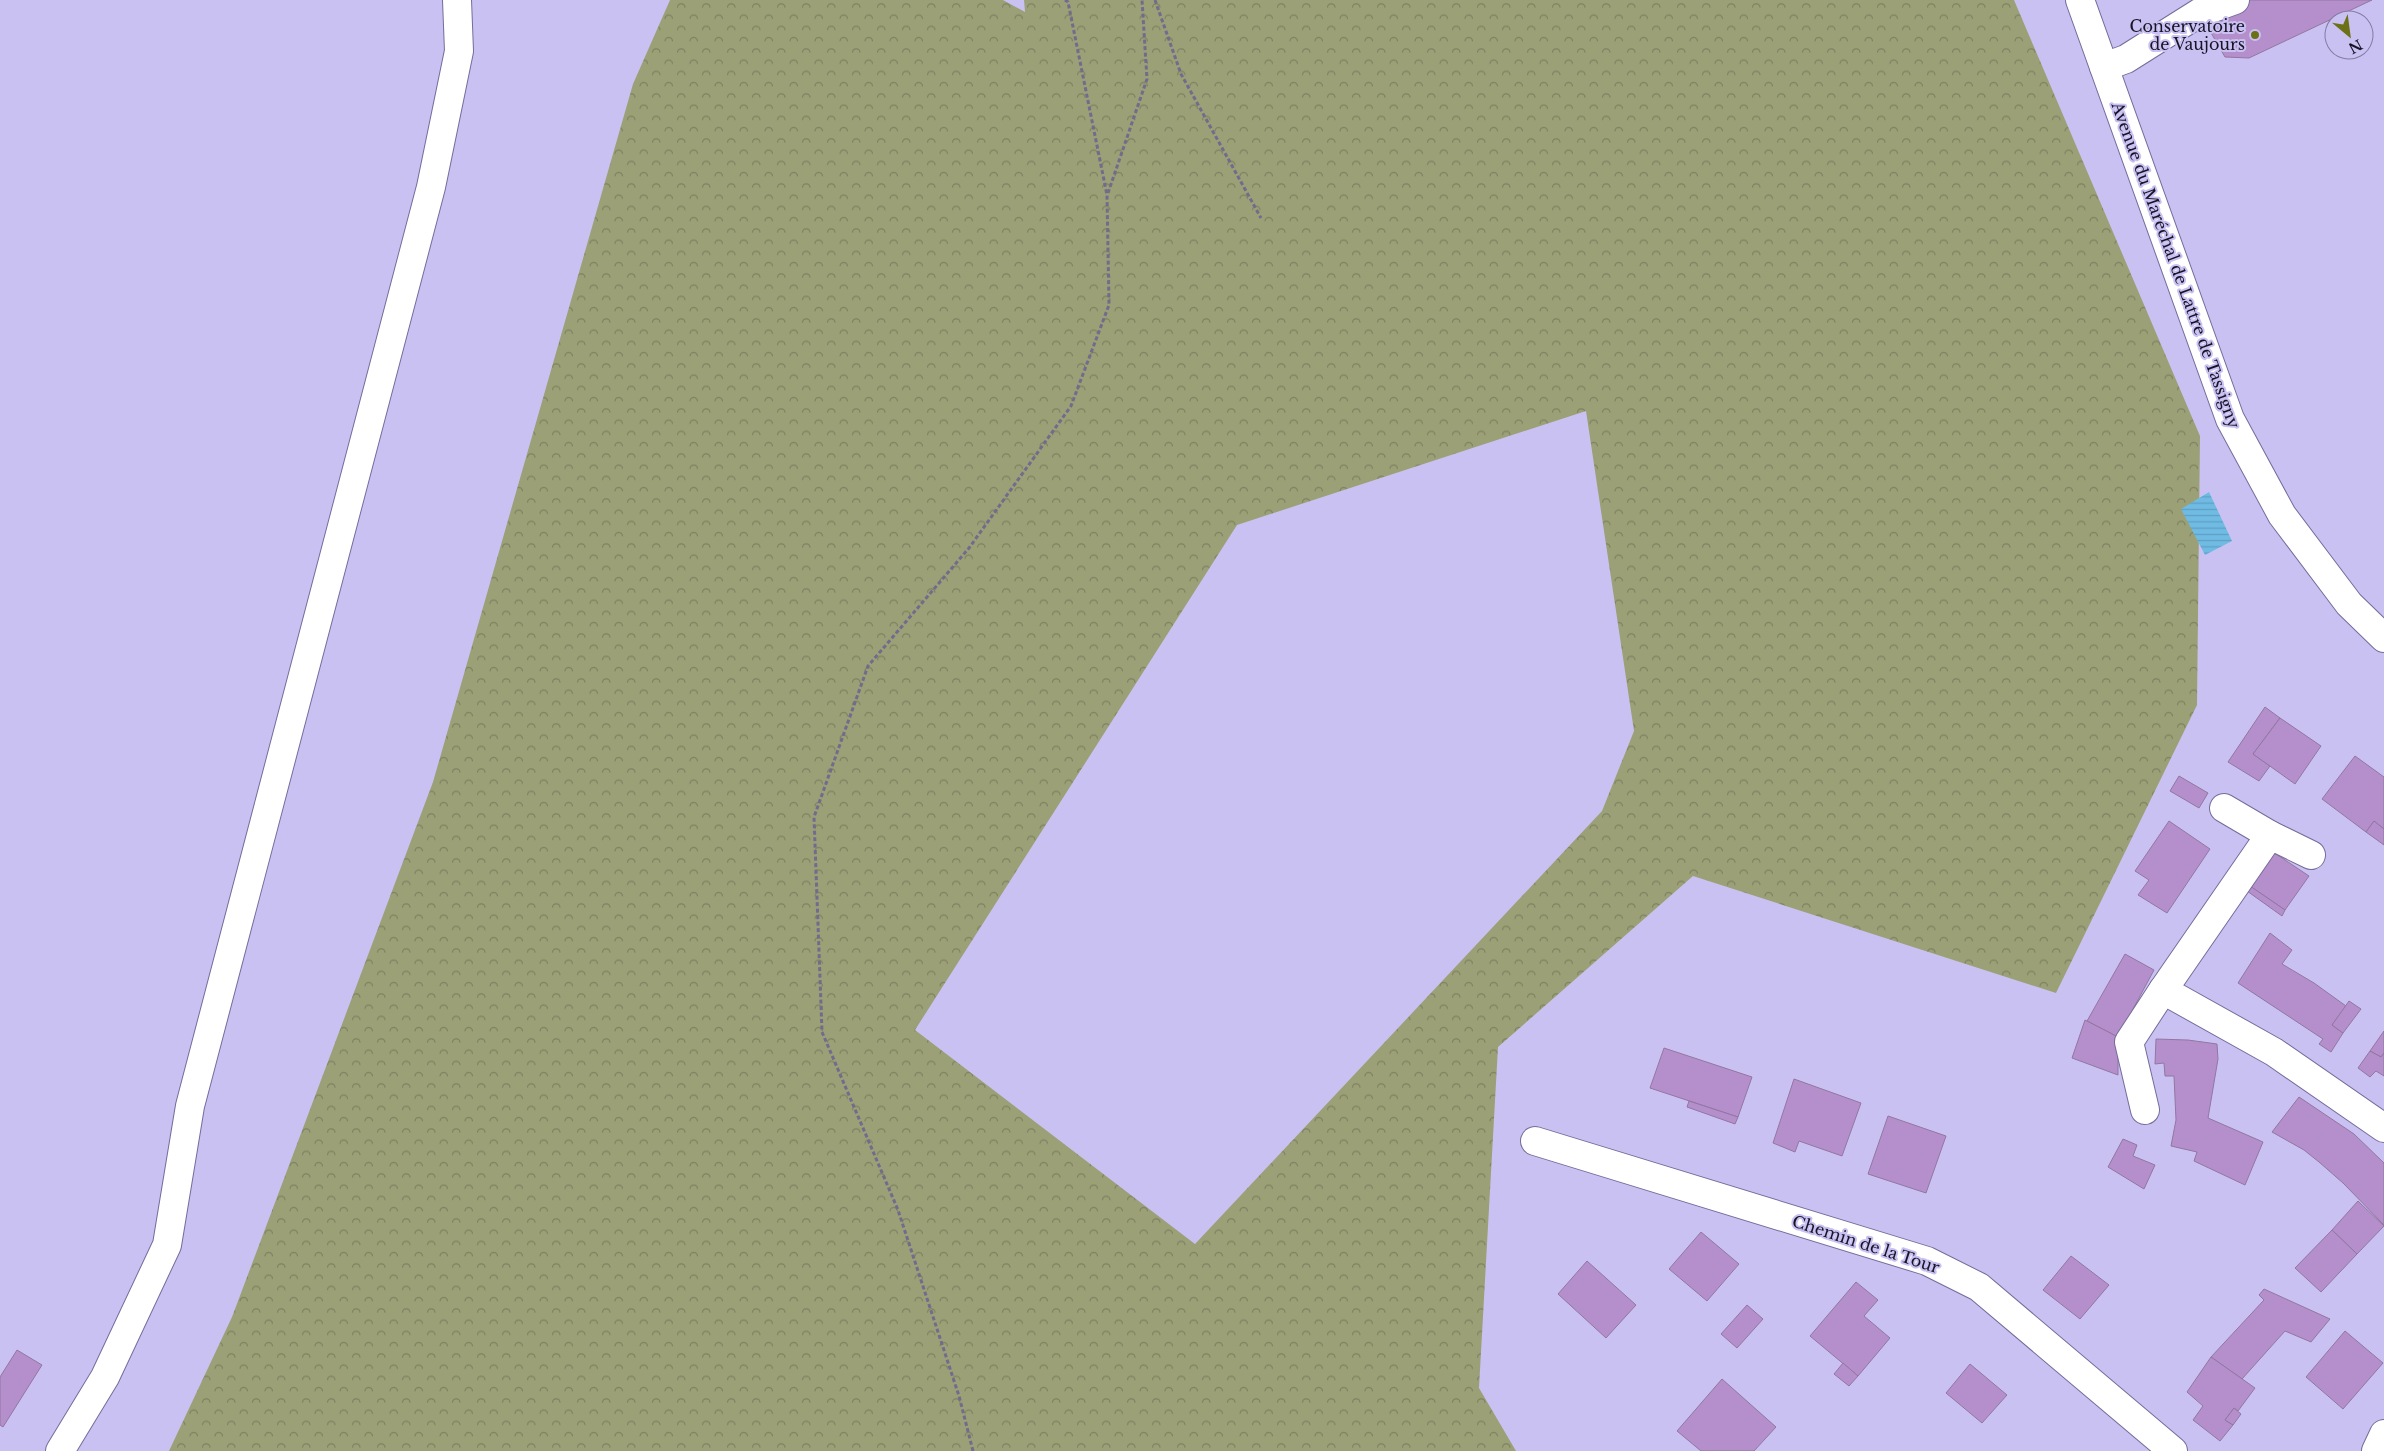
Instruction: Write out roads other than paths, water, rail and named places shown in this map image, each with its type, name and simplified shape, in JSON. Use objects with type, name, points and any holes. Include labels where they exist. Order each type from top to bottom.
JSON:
[{"type":"street","points":[[60,1451],[105,1378],[167,1244],[190,1106],[431,187],[459,51],[457,0]]},
{"type":"street","name":"Avenue du Maréchal de Lattre de Tassigny","points":[[2080,0],[2230,419],[2282,515],[2349,604],[2384,638]]},
{"type":"street","points":[[2104,68],[2126,59],[2199,12],[2235,0]]},
{"type":"street","points":[[2224,808],[2270,835],[2311,855]]},
{"type":"street","points":[[2145,1110],[2129,1042],[2270,835]]},
{"type":"street","points":[[2163,990],[2274,1052],[2384,1128]]},
{"type":"street","name":"Chemin de la Tour","points":[[1535,1141],[1927,1261],[1979,1287],[2174,1451]]},
{"type":"street","points":[[2376,1451],[2384,1434]]},
{"type":"water","points":[[2209,492],[2232,541],[2205,555],[2181,509]]},
{"type":"place","name":"Conservatoire de Vaujours","points":[[2255,35]]}]
